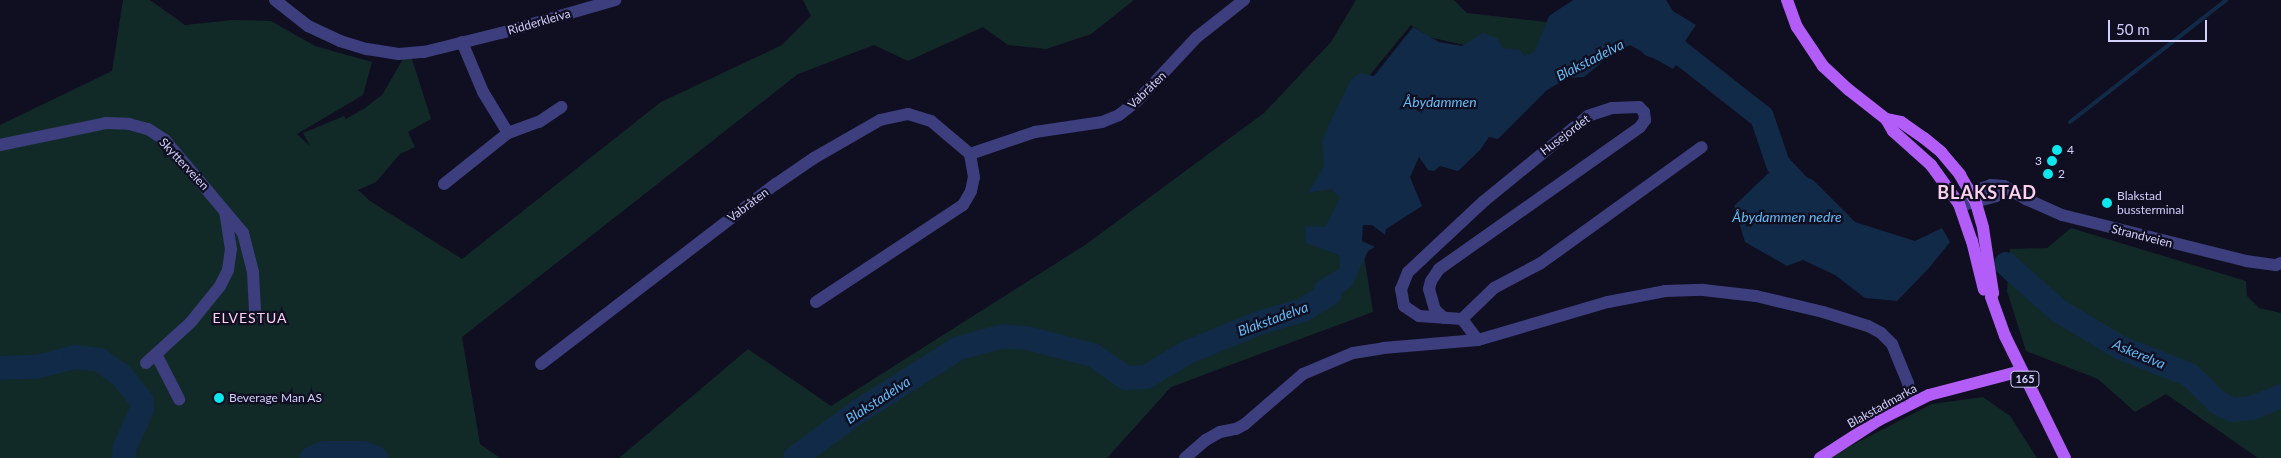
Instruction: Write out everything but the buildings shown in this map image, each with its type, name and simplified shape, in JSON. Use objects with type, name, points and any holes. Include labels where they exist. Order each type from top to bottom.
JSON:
[{"type":"main road","name":"165","points":[[1788,0],[1796,26],[1823,66],[1849,90],[1886,119],[1893,131],[1931,165],[1959,204],[1969,233],[1985,294],[1991,297]]},
{"type":"main road","name":"165","points":[[1886,119],[1901,122],[1942,152],[1973,198],[1984,228],[1991,297],[2020,371],[2065,458]]},
{"type":"main road","name":"Blakstadmarka","points":[[1820,458],[1912,402],[1929,395],[2020,371]]},
{"type":"street","name":"Ridderkleiva","points":[[275,0],[308,26],[340,41],[367,49],[399,54],[424,52],[615,0]]},
{"type":"street","name":"Vabråten","points":[[540,364],[776,184],[814,158],[880,120],[908,114],[931,121],[970,154],[1036,132],[1102,122],[1119,115],[1138,100],[1197,37],[1244,0]]},
{"type":"street","points":[[462,42],[483,92],[508,133]]},
{"type":"street","points":[[444,184],[508,133],[539,122],[561,107]]},
{"type":"street","name":"Husejordet","points":[[1444,318],[1435,310],[1429,289],[1431,280],[1439,269],[1640,128],[1645,120],[1644,112],[1639,107],[1612,108],[1588,116],[1513,176],[1414,264],[1401,289],[1404,306],[1419,316],[1462,320]]},
{"type":"street","name":"Skytterveien","points":[[0,145],[106,123],[135,125],[148,129],[166,140],[243,233],[253,272],[255,312]]},
{"type":"street","points":[[1478,340],[1462,320],[1494,288],[1541,263],[1702,147]]},
{"type":"street","points":[[816,302],[963,204],[971,191],[974,177],[970,154]]},
{"type":"street","name":"Strandveien","points":[[1959,204],[1973,198],[1996,196],[2008,188],[2026,199],[2062,215],[2246,262],[2276,265],[2281,263]]},
{"type":"street","points":[[146,363],[191,322],[220,286],[228,270],[231,249],[224,210]]},
{"type":"street","points":[[1185,458],[1206,440],[1220,432],[1236,429],[1245,424],[1303,374],[1353,352],[1478,340],[1608,302],[1666,291],[1703,290],[1756,296],[1823,312],[1868,326],[1881,333],[1892,344],[1908,383],[1912,402]]},
{"type":"street","points":[[156,354],[179,399]]},
{"type":"green space","points":[[123,0],[150,0],[185,25],[233,20],[271,21],[315,46],[372,62],[363,95],[297,134],[310,146],[303,133],[344,116],[346,119],[365,108],[382,95],[403,59],[412,59],[431,119],[408,132],[415,147],[400,154],[376,182],[358,190],[370,201],[462,259],[661,102],[782,45],[811,16],[803,0],[1134,0],[1091,34],[1046,49],[1008,45],[983,27],[908,61],[874,45],[798,74],[462,337],[480,444],[500,458],[0,458],[0,125],[112,71]]},
{"type":"green space","points":[[1356,0],[1454,0],[1467,13],[1547,22],[1541,63],[1429,37],[1411,25],[1341,110],[1373,312],[1171,387],[1107,458],[619,458],[748,349],[831,406],[1085,245],[1264,113],[1331,42]]},
{"type":"green space","points":[[2071,228],[2246,281],[2247,296],[2259,308],[2281,313],[2281,458],[2258,458],[2166,394],[2135,412],[2098,379],[2026,351],[2007,291],[2010,249],[2047,248]]},
{"type":"green space","points":[[1983,397],[2010,416],[2037,458],[1827,458],[1932,404]]},
{"type":"water","name":"Åbydammen","points":[[1573,0],[1666,0],[1673,11],[1696,25],[1685,41],[1690,45],[1673,69],[1630,45],[1612,54],[1584,77],[1568,78],[1547,90],[1498,139],[1489,137],[1480,150],[1458,171],[1440,166],[1434,171],[1428,170],[1419,157],[1410,177],[1422,206],[1386,229],[1385,235],[1372,225],[1363,225],[1362,241],[1375,247],[1368,251],[1352,286],[1317,311],[1295,307],[1307,301],[1317,282],[1340,268],[1339,255],[1306,243],[1305,226],[1325,227],[1340,198],[1331,189],[1308,193],[1324,166],[1322,140],[1350,81],[1360,73],[1374,76],[1413,27],[1439,42],[1462,46],[1483,33],[1497,38],[1503,48],[1520,50],[1525,56],[1535,51],[1549,16]]},
{"type":"water","name":"Åbydammen nedre","points":[[1778,164],[1813,180],[1855,222],[1915,241],[1942,228],[1950,242],[1929,268],[1897,301],[1865,298],[1835,275],[1803,260],[1787,266],[1745,242],[1734,206]]},
{"type":"waterway","points":[[2070,122],[2226,0]]},
{"type":"waterway","points":[[1652,45],[1683,55],[1762,117],[1778,164],[1801,189]]},
{"type":"waterway","name":"Askerelva","points":[[2006,264],[2059,311],[2121,348],[2190,375],[2217,402],[2233,410],[2252,408],[2281,396]]},
{"type":"waterway","name":"Blakstadelva","points":[[795,458],[856,413],[959,348],[1004,336],[1031,339],[1093,355],[1126,378],[1146,377],[1188,352],[1259,323],[1303,310],[1330,294]]},
{"type":"waterway","name":"Blakstadelva","points":[[0,368],[36,367],[75,357],[100,360],[121,375],[142,401],[142,409],[125,447],[124,458]]},
{"type":"waterway","points":[[324,453],[329,458]]},
{"type":"waterway","points":[[312,458],[324,453],[363,453],[376,458]]},
{"type":"place","name":"4","points":[[2057,150]]},
{"type":"place","name":"3","points":[[2052,161]]},
{"type":"place","name":"2","points":[[2048,174]]},
{"type":"place","name":"Blakstad bussterminal","points":[[2107,203]]},
{"type":"place","name":"Beverage Man AS","points":[[219,398]]},
{"type":"district","name":"BLAKSTAD","points":[[1987,192]]},
{"type":"district","name":"ELVESTUA","points":[[250,318]]}]
